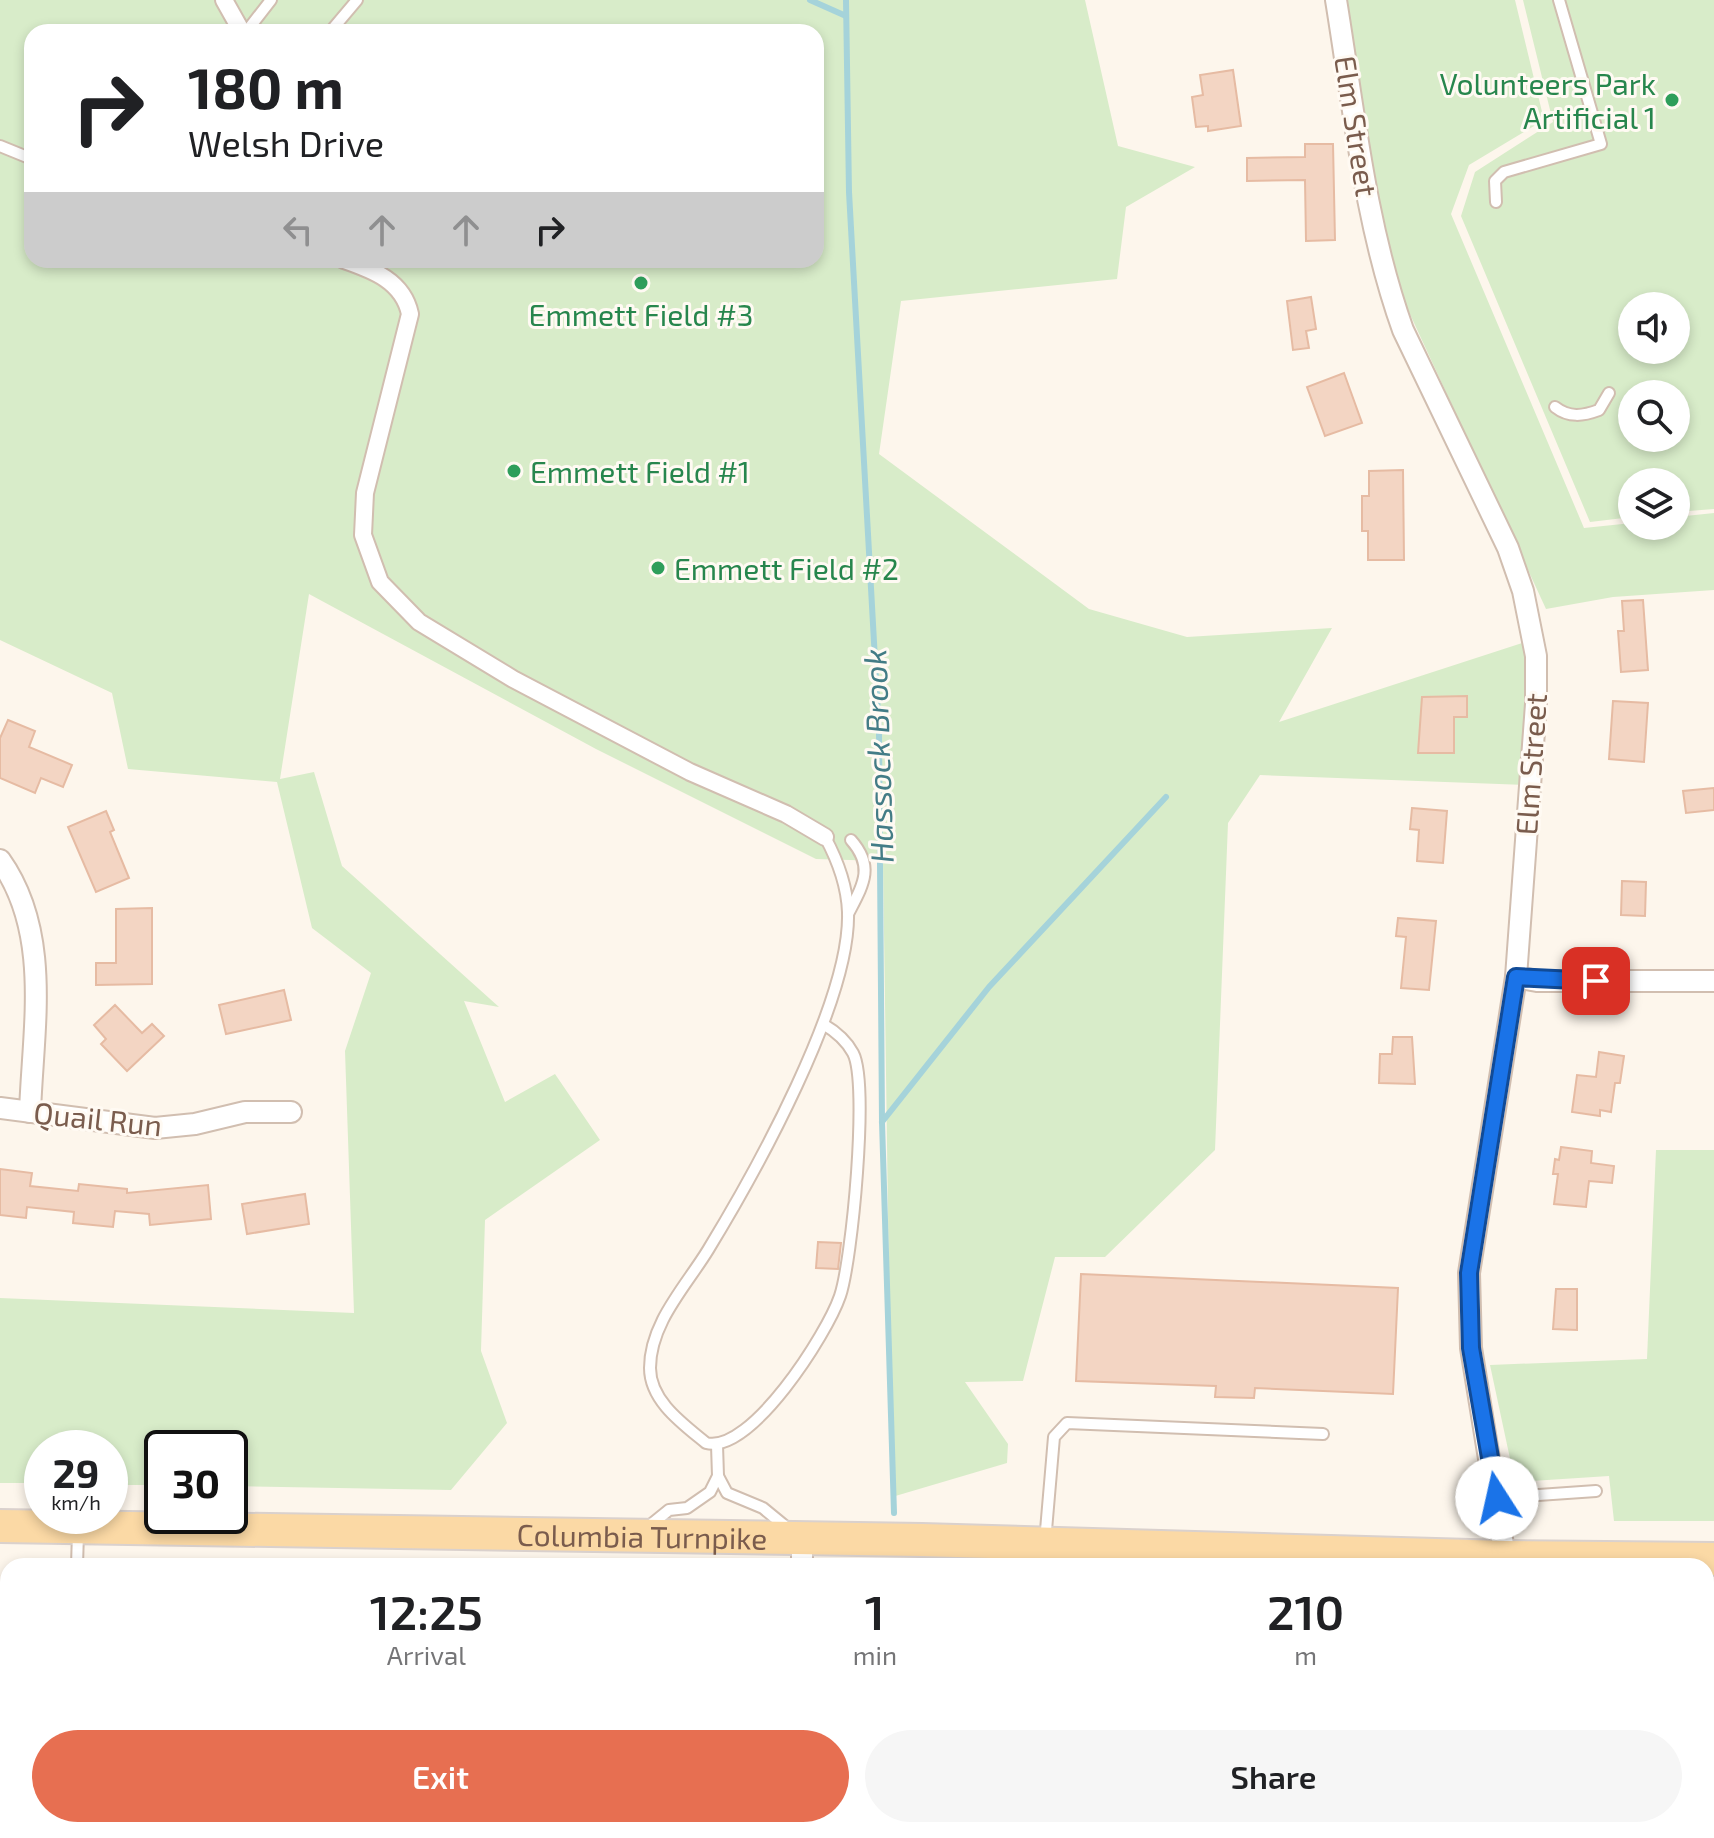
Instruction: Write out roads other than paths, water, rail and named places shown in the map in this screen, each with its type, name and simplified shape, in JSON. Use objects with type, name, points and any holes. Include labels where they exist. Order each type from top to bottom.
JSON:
[{"type":"main road","name":"Columbia Turnpike","points":[[0,1526],[24,1527]]},
{"type":"main road","name":"Columbia Turnpike","points":[[128,1529],[634,1538],[802,1553],[1044,1544],[1610,1558]]},
{"type":"street","points":[[224,0],[239,24]]},
{"type":"street","name":"Elm Street","points":[[1336,0],[1375,237],[1390,292],[1403,330],[1508,548],[1531,621],[1536,704],[1516,977],[1469,1273],[1471,1348],[1505,1557]]},
{"type":"street","points":[[363,268],[389,279],[408,303],[410,314],[365,493],[363,535],[380,582],[419,622],[513,679],[690,772],[786,814],[825,837]]},
{"type":"street","points":[[0,860],[24,901],[35,956],[30,1112]]},
{"type":"street","points":[[1516,977],[1537,981],[1714,981]]},
{"type":"street","name":"Quail Run","points":[[0,1108],[155,1128],[195,1124],[245,1112],[291,1112]]},
{"type":"lane","points":[[251,24],[271,0]]},
{"type":"lane","points":[[337,24],[357,0]]},
{"type":"lane","points":[[1496,202],[1495,181],[1504,172],[1601,144],[1559,0]]},
{"type":"lane","points":[[0,146],[24,156]]},
{"type":"lane","points":[[1555,407],[1563,414],[1590,413],[1599,410],[1609,393]]},
{"type":"lane","points":[[825,837],[843,877],[848,914]]},
{"type":"lane","points":[[823,1024],[837,1033],[854,1055],[859,1100],[846,1275],[834,1314],[803,1362],[755,1421],[729,1441],[717,1445],[694,1433],[657,1395],[650,1369],[659,1325],[710,1246],[756,1163],[823,1024],[840,961],[848,914],[867,874],[866,860],[851,840]]},
{"type":"lane","points":[[1044,1544],[1054,1437],[1067,1423],[1323,1434]]},
{"type":"lane","points":[[717,1445],[718,1476],[727,1493],[763,1508],[802,1553]]},
{"type":"lane","points":[[634,1538],[669,1510],[687,1508],[700,1500],[710,1492],[718,1476]]},
{"type":"lane","points":[[1497,1498],[1596,1491]]},
{"type":"lane","points":[[77,1558],[79,1534]]},
{"type":"waterway","points":[[810,0],[846,16]]},
{"type":"waterway","name":"Hassock Brook","points":[[846,0],[849,192],[879,732],[882,1122],[894,1513]]},
{"type":"waterway","points":[[882,1122],[989,987],[1166,797]]},
{"type":"place","name":"Volunteers Park Artificial 1","points":[[1672,100]]},
{"type":"place","name":"Emmett Field #3","points":[[641,283]]},
{"type":"place","name":"Emmett Field #1","points":[[514,471]]},
{"type":"place","name":"Emmett Field #2","points":[[658,568]]}]
